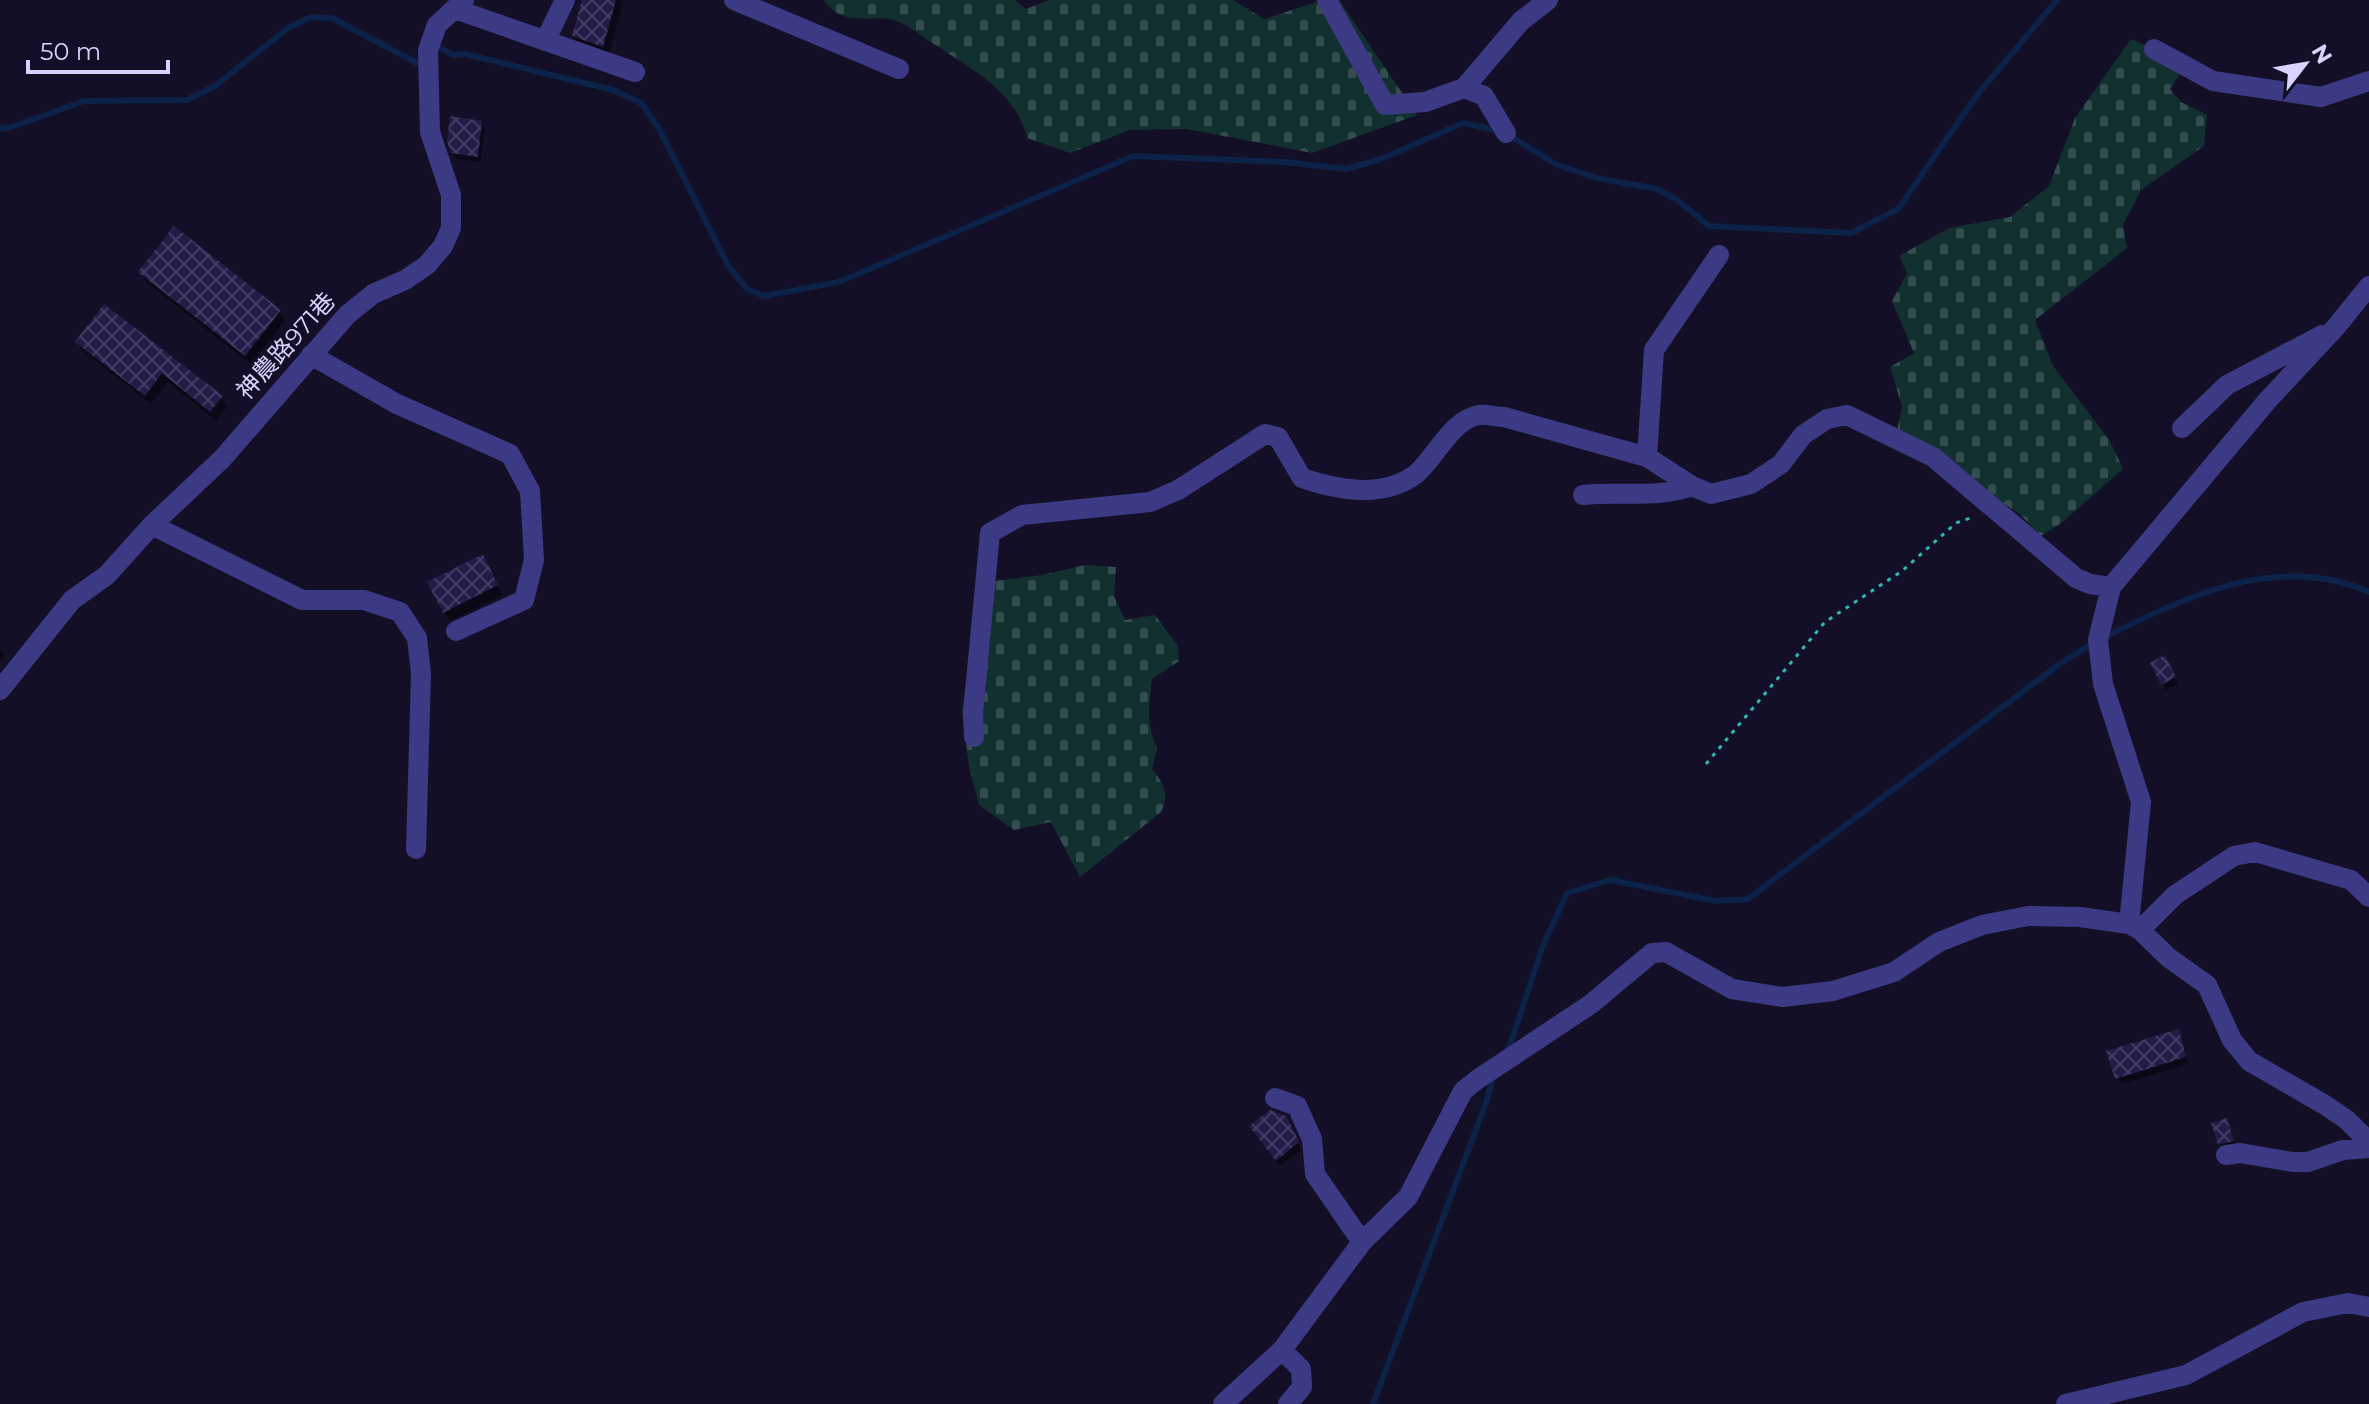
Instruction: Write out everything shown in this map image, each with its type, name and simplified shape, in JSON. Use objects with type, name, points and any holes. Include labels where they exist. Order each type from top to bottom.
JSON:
[{"type":"street","points":[[545,41],[565,0]]},
{"type":"street","points":[[734,0],[899,69]]},
{"type":"street","points":[[1327,0],[1385,105],[1425,102],[1464,88],[1521,21],[1548,0]]},
{"type":"street","points":[[459,5],[545,41],[635,72]]},
{"type":"street","name":"神農路971巷","points":[[0,690],[72,600],[107,575],[152,525],[222,459],[347,315],[373,294],[405,280],[427,265],[443,246],[451,228],[451,195],[430,132],[428,50],[437,25],[459,5]]},
{"type":"street","points":[[2154,49],[2213,81],[2321,97],[2369,81]]},
{"type":"street","points":[[1464,88],[1484,96],[1506,133]]},
{"type":"street","points":[[1647,457],[1654,350],[1719,255]]},
{"type":"street","points":[[2134,927],[2141,802],[2103,684],[2098,640],[2111,587],[2267,401],[2336,327],[2369,286]]},
{"type":"street","points":[[2182,428],[2227,385],[2336,327]]},
{"type":"street","points":[[311,355],[397,404],[510,454],[530,491],[534,560],[524,600],[456,631]]},
{"type":"street","points":[[974,737],[973,713],[990,533],[1022,515],[1150,502],[1178,490],[1265,434],[1278,437],[1302,478],[1333,489],[1359,491],[1389,486],[1415,475],[1463,421],[1480,415],[1504,417],[1647,457],[1692,486],[1711,494],[1751,484],[1781,464],[1803,435],[1827,419],[1847,415],[1933,457],[2076,578],[2111,587]]},
{"type":"street","points":[[1583,495],[1608,492],[1674,493],[1692,486]]},
{"type":"street","points":[[152,525],[302,600],[364,600],[400,612],[417,638],[421,674],[416,849]]},
{"type":"street","points":[[2134,927],[2234,856],[2255,852],[2351,880],[2369,897]]},
{"type":"street","points":[[1223,1404],[1282,1350],[1362,1242],[1408,1197],[1463,1091],[1591,1004],[1652,953],[1666,952],[1732,989],[1783,997],[1833,991],[1894,972],[1939,942],[1982,925],[2028,916],[2080,917],[2134,927],[2169,958],[2207,985],[2232,1040],[2249,1061],[2325,1105],[2347,1120],[2369,1142]]},
{"type":"street","points":[[1275,1098],[1297,1106],[1312,1139],[1315,1174],[1362,1242]]},
{"type":"street","points":[[2226,1155],[2240,1153],[2308,1162],[2343,1150],[2369,1148]]},
{"type":"street","points":[[2066,1404],[2186,1375],[2303,1312],[2348,1303],[2369,1307]]},
{"type":"street","points":[[1282,1350],[1301,1369],[1302,1387],[1288,1404]]},
{"type":"path","points":[[1706,764],[1825,622],[1902,571],[1956,523],[1971,517],[1984,521]]},
{"type":"green space","points":[[824,0],[1015,0],[1026,9],[1049,0],[1233,0],[1264,19],[1323,0],[1339,0],[1417,115],[1312,153],[1187,129],[1130,130],[1070,153],[1027,138],[1021,121],[1002,94],[963,63],[907,26],[888,19],[841,15]]},
{"type":"green space","points":[[2131,39],[2186,63],[2170,89],[2181,102],[2207,115],[2204,146],[2141,190],[2123,225],[2127,248],[2035,320],[2053,366],[2110,441],[2123,469],[2060,524],[2041,536],[2020,514],[1896,436],[1902,406],[1890,367],[1914,353],[1892,301],[1907,273],[1899,256],[1949,228],[2010,217],[2049,186],[2075,118]]},
{"type":"green space","points":[[1085,565],[1116,567],[1114,596],[1125,620],[1155,615],[1178,646],[1179,661],[1152,679],[1149,706],[1157,748],[1152,769],[1162,784],[1164,806],[1161,812],[1080,877],[1051,822],[1014,830],[979,805],[969,767],[962,709],[984,582],[1042,575]]},
{"type":"building","points":[[582,0],[616,0],[603,47],[572,36]]},
{"type":"building","points":[[450,116],[482,121],[478,157],[451,153],[447,141]]},
{"type":"building","points":[[174,226],[281,310],[245,356],[138,272]]},
{"type":"building","points":[[104,304],[223,396],[210,412],[162,373],[145,396],[75,342]]},
{"type":"building","points":[[483,554],[498,585],[443,613],[427,582]]},
{"type":"building","points":[[2165,655],[2176,677],[2161,685],[2150,663]]},
{"type":"building","points":[[2179,1029],[2186,1057],[2115,1079],[2106,1051]]},
{"type":"building","points":[[1270,1110],[1286,1116],[1299,1142],[1276,1161],[1249,1126]]},
{"type":"building","points":[[2227,1118],[2234,1141],[2218,1145],[2211,1123]]},
{"type":"waterway","points":[[1510,136],[1557,165],[1597,178],[1657,189],[1677,200],[1709,226],[1851,233],[1898,209],[1977,95],[2057,0]]},
{"type":"waterway","points":[[0,128],[6,129],[84,101],[187,100],[215,86],[288,28],[311,17],[332,18],[417,63],[422,58]]},
{"type":"waterway","points":[[433,49],[441,48],[452,55],[465,54],[613,90],[641,103],[658,127],[729,267],[747,289],[764,296],[839,282],[1133,156],[1284,162],[1346,169],[1381,159],[1463,123],[1500,131]]},
{"type":"waterway","points":[[2105,637],[2201,594],[2267,578],[2301,576],[2335,581],[2369,592]]},
{"type":"waterway","points":[[1507,1054],[1542,948],[1567,893],[1610,880],[1716,901],[1748,899],[2058,665],[2095,642]]},
{"type":"waterway","points":[[1373,1404],[1493,1077]]}]
